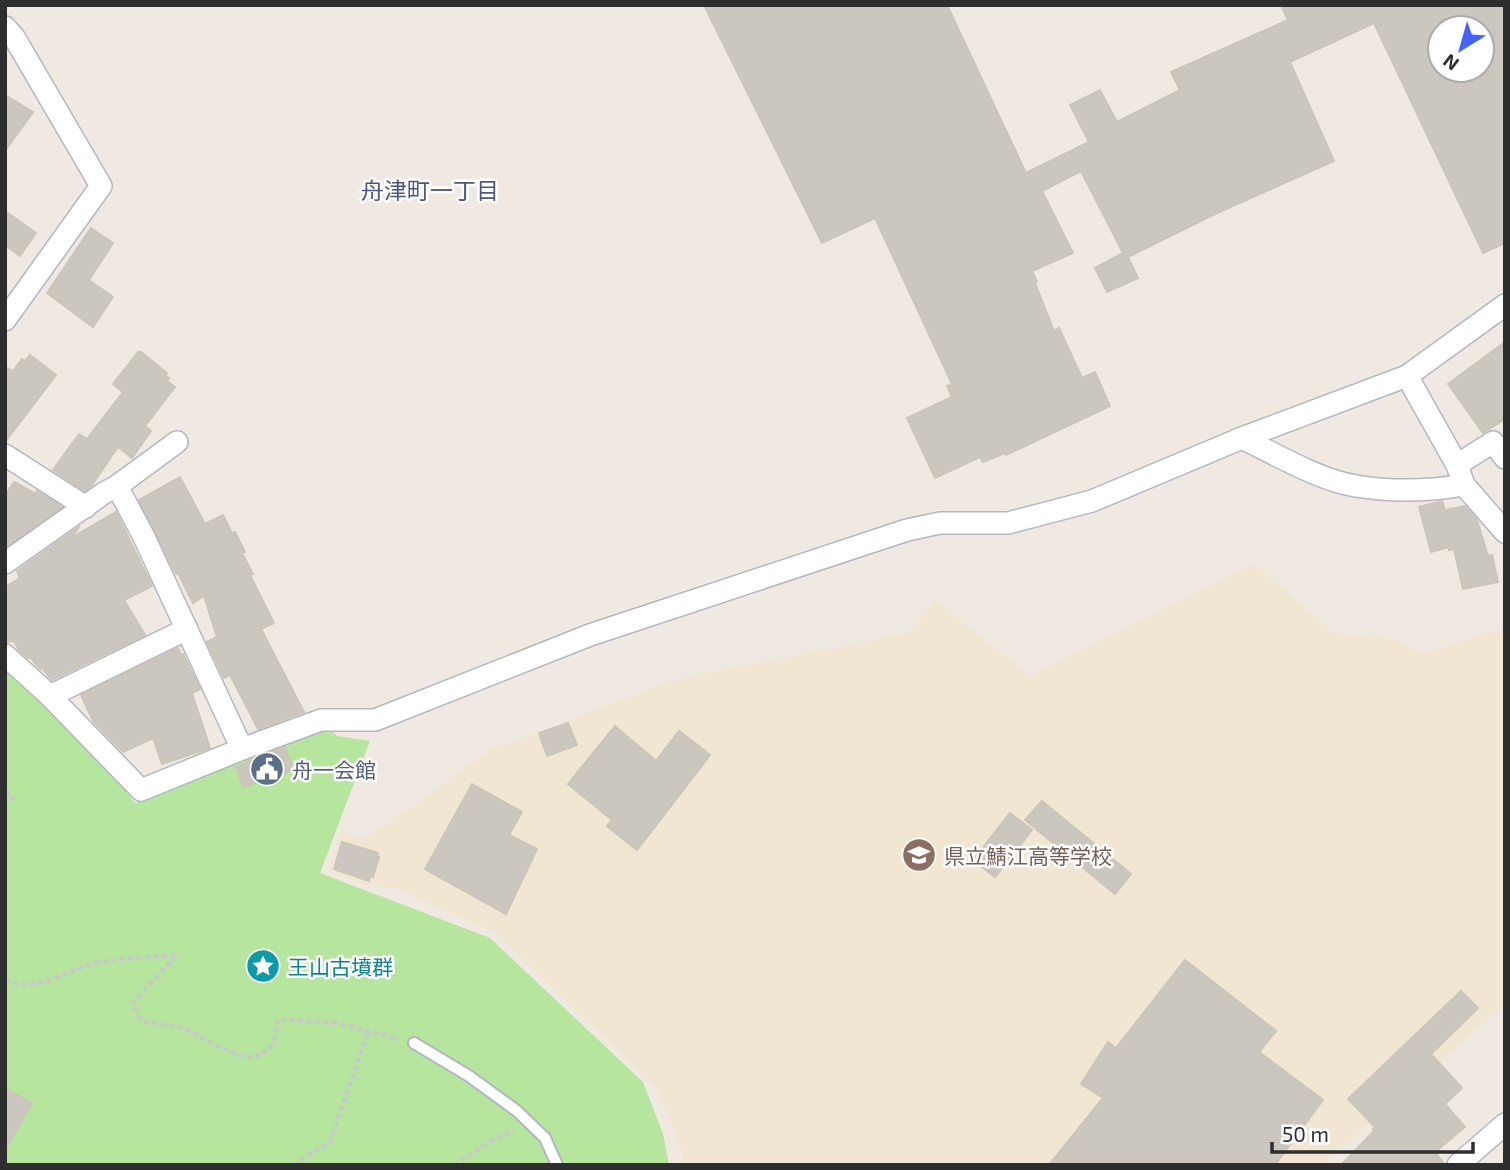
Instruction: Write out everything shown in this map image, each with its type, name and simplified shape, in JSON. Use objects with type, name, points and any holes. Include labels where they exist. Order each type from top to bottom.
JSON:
[{"type":"street","points":[[5,320],[101,186],[8,38]]},
{"type":"street","points":[[5,655],[50,696],[141,790],[321,720],[375,720],[590,635],[907,530],[940,523],[1008,523],[1092,501],[1242,438],[1407,376],[1505,305]]},
{"type":"street","points":[[1407,376],[1461,475],[1505,533]]},
{"type":"street","points":[[1242,438],[1301,467],[1355,486],[1430,491],[1461,475],[1493,442],[1505,458]]},
{"type":"street","points":[[5,563],[177,442]]},
{"type":"street","points":[[5,455],[86,507]]},
{"type":"street","points":[[117,486],[145,537],[242,749]]},
{"type":"street","points":[[50,696],[187,629]]},
{"type":"street","points":[[1458,1165],[1505,1124]]},
{"type":"lane","points":[[414,1043],[469,1076],[522,1115],[545,1138],[557,1165]]},
{"type":"path","points":[[5,791],[15,801]]},
{"type":"path","points":[[5,980],[17,985],[38,985],[99,962],[177,955],[133,1002],[138,1016],[147,1022],[185,1028],[244,1057],[259,1056],[274,1044],[278,1020],[337,1023],[414,1043]]},
{"type":"path","points":[[293,1165],[330,1142],[368,1031]]},
{"type":"path","points":[[454,1165],[494,1139],[515,1130],[522,1115]]},
{"type":"shaded area","name":"県立鯖江高等学校","points":[[1255,564],[1335,634],[1398,640],[1422,655],[1497,629],[1505,638],[1505,1004],[1322,1165],[680,1165],[683,1152],[657,1088],[494,932],[395,888],[371,886],[328,871],[342,832],[364,839],[488,751],[677,679],[910,633],[936,600],[1030,676]]},
{"type":"green space","name":"王山古墳群","points":[[5,667],[73,732],[135,803],[179,783],[328,727],[337,736],[370,741],[320,873],[490,938],[643,1082],[663,1134],[669,1165],[5,1165]]},
{"type":"building","points":[[704,5],[947,5],[1026,173],[1089,142],[1070,105],[1100,90],[1117,122],[1180,90],[1171,72],[1288,20],[1281,5],[1505,5],[1505,243],[1483,253],[1374,23],[1290,62],[1334,161],[1217,213],[1128,257],[1138,278],[1107,292],[1095,268],[1123,253],[1081,171],[1042,191],[1073,253],[1032,271],[1037,282],[1035,283],[1054,331],[1059,328],[1082,378],[1095,372],[1110,406],[1006,455],[1005,453],[983,462],[980,457],[935,478],[907,418],[952,397],[947,386],[952,384],[875,218],[822,243]]},
{"type":"building","points":[[5,95],[33,112],[5,151]]},
{"type":"building","points":[[5,211],[36,233],[20,256],[5,245]]},
{"type":"building","points":[[91,228],[113,243],[89,280],[113,297],[93,327],[47,293]]},
{"type":"building","points":[[1505,342],[1505,419],[1483,433],[1448,384]]},
{"type":"building","points":[[138,352],[167,373],[167,381],[175,387],[145,426],[151,431],[132,458],[118,447],[85,491],[53,470],[79,434],[87,439],[123,392],[113,384]]},
{"type":"building","points":[[30,355],[56,375],[5,442],[5,367],[13,371],[22,359],[25,361]]},
{"type":"building","points":[[180,477],[205,524],[223,515],[232,533],[235,532],[253,574],[250,575],[274,623],[261,629],[304,712],[258,729],[230,675],[224,678],[207,642],[217,637],[204,596],[193,603],[139,500]]},
{"type":"building","points":[[14,482],[36,494],[37,491],[62,507],[7,546],[5,496]]},
{"type":"building","points":[[1442,501],[1445,510],[1465,506],[1477,520],[1488,556],[1492,555],[1498,582],[1463,589],[1454,549],[1449,550],[1449,547],[1431,552],[1419,507]]},
{"type":"building","points":[[116,512],[152,586],[124,600],[145,635],[52,680],[30,657],[19,650],[14,641],[5,642],[5,587],[20,578],[17,571],[80,526],[71,538]]},
{"type":"building","points":[[178,648],[200,689],[192,693],[210,748],[162,764],[153,738],[123,752],[93,721],[81,695]]},
{"type":"building","points":[[568,723],[577,745],[547,756],[539,733]]},
{"type":"building","points":[[615,726],[656,761],[679,731],[710,755],[637,850],[607,826],[612,820],[568,784]]},
{"type":"building","points":[[285,747],[293,770],[243,787],[236,767]]},
{"type":"building","points":[[472,784],[522,812],[509,835],[537,849],[506,914],[425,869]]},
{"type":"building","points":[[1042,801],[1131,874],[1115,894],[1025,820]]},
{"type":"building","points":[[1010,813],[1032,830],[995,877],[973,860]]},
{"type":"building","points":[[342,842],[378,853],[373,877],[370,876],[369,881],[334,869]]},
{"type":"building","points":[[1185,960],[1276,1031],[1259,1052],[1323,1100],[1275,1165],[1049,1165],[1103,1098],[1081,1084],[1108,1042],[1116,1048]]},
{"type":"building","points":[[1461,991],[1478,1008],[1431,1054],[1462,1088],[1445,1104],[1465,1127],[1435,1152],[1445,1165],[1341,1165],[1375,1127],[1348,1099]]},
{"type":"building","points":[[5,1088],[32,1103],[5,1150]]},
{"type":"place","name":"舟一会館","points":[[267,769]]},
{"type":"place","name":"県立鯖江高等学校","points":[[919,855]]},
{"type":"place","name":"王山古墳群","points":[[263,966]]},
{"type":"district","name":"舟津町一丁目","points":[[430,190]]}]
